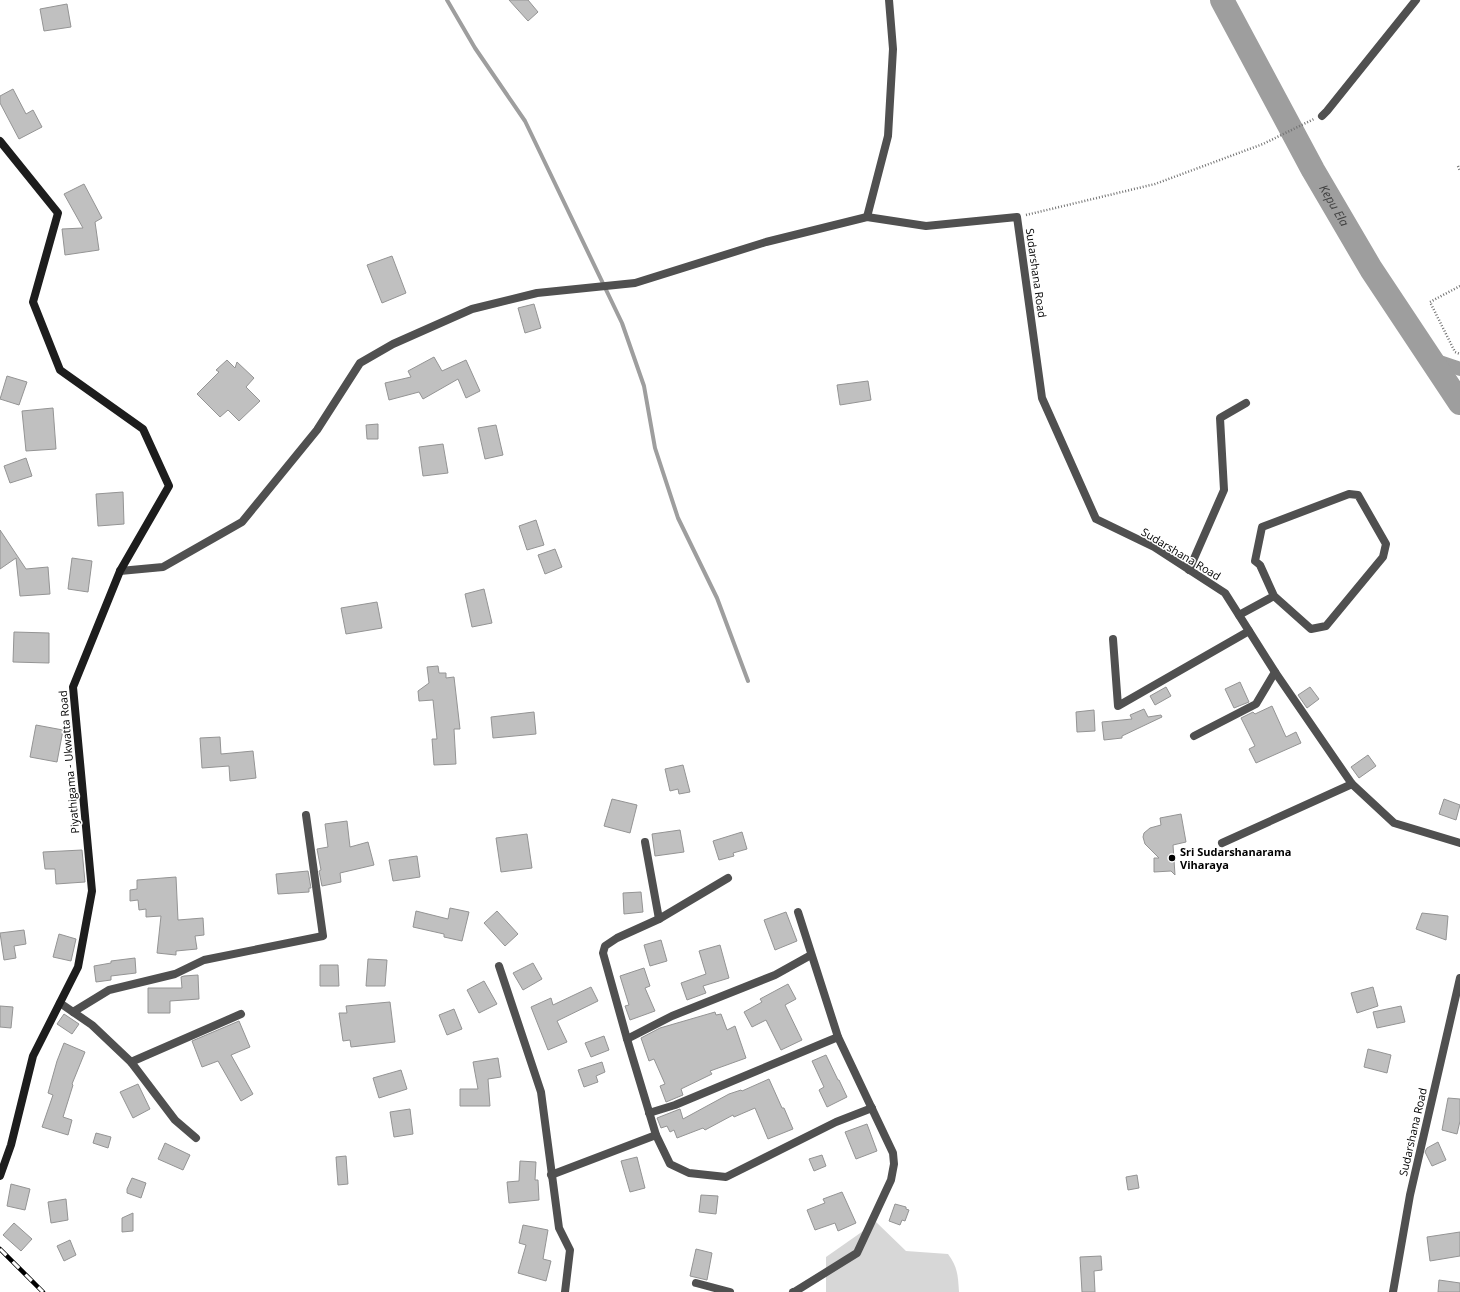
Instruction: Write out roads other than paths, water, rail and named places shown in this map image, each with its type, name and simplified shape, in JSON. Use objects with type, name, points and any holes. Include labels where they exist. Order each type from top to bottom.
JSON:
[{"type":"street","points":[[120,571],[163,567],[242,522],[317,430],[360,363],[393,344],[472,309],[537,294],[635,283],[766,242],[867,217],[888,136],[893,49],[889,0]]},
{"type":"street","points":[[1322,116],[1416,0]]},
{"type":"street","name":"Piyathigama - Ukwatta Road","points":[[0,141],[58,213],[33,302],[60,370],[143,429],[169,486],[120,571],[73,687],[92,891],[78,967],[33,1056],[11,1145],[0,1176]]},
{"type":"street","name":"Sudarshana Road","points":[[867,217],[926,226],[1017,217],[1042,398],[1096,519],[1154,547],[1225,593],[1249,632],[1352,784],[1394,823],[1460,843]]},
{"type":"street","points":[[1189,570],[1224,490],[1220,418],[1246,403]]},
{"type":"street","points":[[1350,494],[1358,495],[1386,544],[1383,556],[1326,626],[1310,628],[1274,596],[1260,565],[1255,561],[1262,527],[1350,494]]},
{"type":"street","points":[[1239,615],[1274,596]]},
{"type":"street","points":[[1113,639],[1118,706],[1249,632]]},
{"type":"street","points":[[1194,736],[1256,704],[1276,672]]},
{"type":"street","points":[[1222,843],[1352,784]]},
{"type":"street","points":[[73,1012],[109,990],[175,974],[204,960],[323,936],[306,815]]},
{"type":"street","points":[[645,842],[659,919]]},
{"type":"street","points":[[728,878],[659,919],[617,938],[605,946],[603,953],[649,1113],[656,1135],[670,1164],[689,1173],[726,1177],[836,1122],[872,1108]]},
{"type":"street","points":[[793,1292],[857,1253],[891,1180],[894,1164],[893,1153],[838,1037],[798,912]]},
{"type":"street","points":[[627,1039],[672,1016],[775,975],[811,955]]},
{"type":"street","points":[[499,966],[541,1092],[559,1228],[570,1250],[565,1292]]},
{"type":"street","name":"Sudarshana Road","points":[[1393,1292],[1410,1194],[1460,978]]},
{"type":"street","points":[[60,1003],[92,1025],[131,1062],[175,1120],[196,1138]]},
{"type":"street","points":[[131,1062],[241,1014]]},
{"type":"street","points":[[649,1113],[675,1106],[838,1037]]},
{"type":"street","points":[[551,1175],[656,1135]]},
{"type":"street","points":[[696,1283],[730,1292]]},
{"type":"waterway","points":[[447,0],[475,48],[525,121],[622,323],[644,386],[655,448],[678,518],[717,598],[748,681]]},
{"type":"waterway","name":"Kepu Ela","points":[[1222,0],[1313,170],[1371,269],[1460,403]]},
{"type":"waterway","points":[[1431,359],[1460,369]]},
{"type":"railway","points":[[0,1249],[43,1292]]},
{"type":"place","name":"Sri Sudarshanarama Viharaya","points":[[1172,858]]}]
